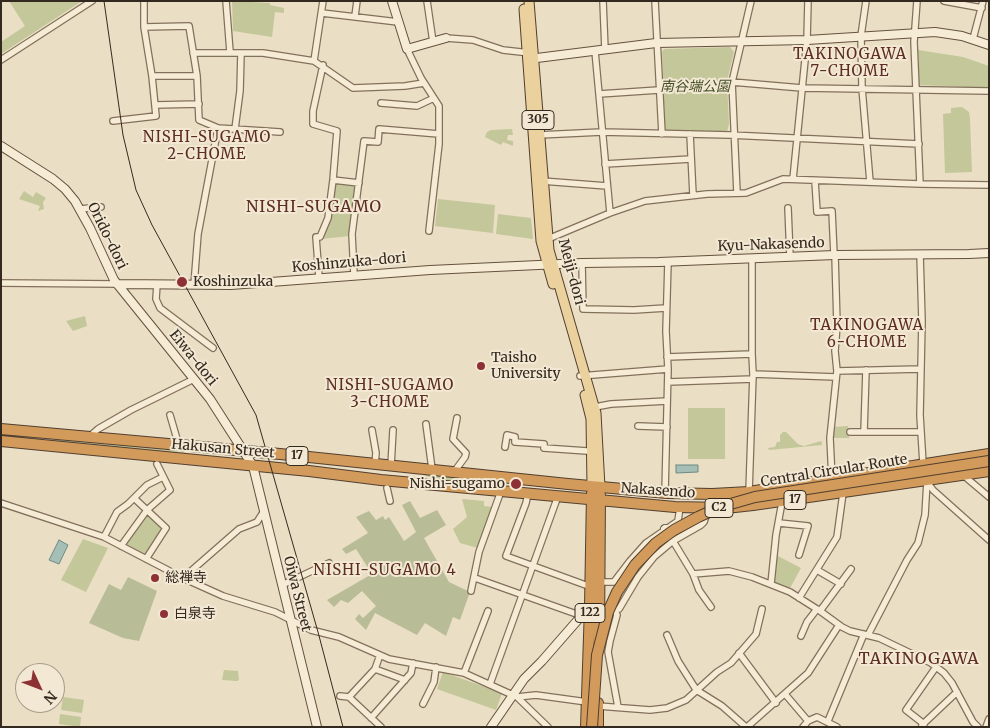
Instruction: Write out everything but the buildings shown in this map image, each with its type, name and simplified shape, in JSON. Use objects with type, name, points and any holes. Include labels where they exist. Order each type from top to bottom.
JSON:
[{"type":"highway","name":"Hakusan Street","points":[[1,429],[596,487]]},
{"type":"highway","name":"Hakusan Street","points":[[1,441],[596,500]]},
{"type":"highway","name":"Nakasendo","points":[[596,487],[665,493],[712,494],[748,492],[989,454]]},
{"type":"highway","points":[[321,459],[348,468],[364,470],[368,478]]},
{"type":"highway","name":"Central Circular Route","points":[[592,727],[599,656],[610,612],[624,584],[637,566],[657,544],[675,531],[715,511],[755,499],[989,461]]},
{"type":"highway","points":[[391,466],[400,475],[421,476],[440,485]]},
{"type":"highway","name":"Nakasendo","points":[[596,500],[680,507],[739,507],[989,471]]},
{"type":"highway","name":"122","points":[[586,727],[590,611],[595,584],[596,487]]},
{"type":"highway","name":"122","points":[[590,611],[598,727]]},
{"type":"main road","name":"Meiji-dori","points":[[524,1],[539,135],[550,265]]},
{"type":"main road","name":"Meiji-dori","points":[[529,1],[541,241],[583,376],[595,407],[599,443],[596,487]]},
{"type":"main road","name":"Meiji-dori","points":[[583,376],[591,419],[596,487]]},
{"type":"street","points":[[1,60],[92,1]]},
{"type":"street","points":[[113,122],[156,116],[144,27],[144,1]]},
{"type":"street","points":[[226,1],[230,52]]},
{"type":"street","points":[[314,61],[323,1]]},
{"type":"street","points":[[355,16],[357,1]]},
{"type":"street","points":[[392,1],[407,48],[424,83],[439,106],[439,134],[429,231]]},
{"type":"street","points":[[427,1],[433,42]]},
{"type":"street","points":[[603,1],[605,50]]},
{"type":"street","points":[[655,1],[662,134]]},
{"type":"street","points":[[737,193],[732,82],[751,1]]},
{"type":"street","points":[[793,179],[807,40],[808,1]]},
{"type":"street","points":[[866,1],[861,36],[862,88],[865,141],[870,182]]},
{"type":"street","points":[[918,1],[914,33],[920,184]]},
{"type":"street","points":[[944,1],[982,8]]},
{"type":"street","points":[[973,39],[983,1]]},
{"type":"street","points":[[322,13],[398,22]]},
{"type":"street","points":[[144,27],[189,26],[196,76],[199,120],[218,128],[280,132]]},
{"type":"street","points":[[407,48],[446,38],[473,40],[503,50],[531,56],[595,52],[656,43],[807,40],[914,33],[950,33],[989,45]]},
{"type":"street","points":[[235,130],[239,108],[241,52]]},
{"type":"street","points":[[595,52],[610,213]]},
{"type":"street","points":[[193,53],[263,53],[314,61],[353,88],[406,86],[424,83]]},
{"type":"street","points":[[319,277],[316,237],[320,237],[328,218],[337,131],[313,124],[313,111],[322,65]]},
{"type":"street","points":[[152,76],[196,76]]},
{"type":"street","points":[[732,82],[802,88],[989,91]]},
{"type":"street","points":[[599,94],[659,90]]},
{"type":"street","points":[[381,103],[418,106],[434,98]]},
{"type":"street","points":[[155,105],[198,104]]},
{"type":"street","points":[[194,285],[198,234],[218,128]]},
{"type":"street","points":[[354,275],[352,234],[364,141],[378,142],[379,129],[439,134]]},
{"type":"street","points":[[539,135],[602,132],[690,134],[919,144]]},
{"type":"street","points":[[690,134],[693,195]]},
{"type":"street","name":"Orido-dori","points":[[1,146],[66,189],[80,209],[117,284]]},
{"type":"street","points":[[604,164],[692,159]]},
{"type":"street","points":[[548,239],[610,213],[645,201],[693,195],[746,193],[783,179],[989,185]]},
{"type":"street","points":[[333,180],[359,184]]},
{"type":"street","points":[[542,181],[607,186]]},
{"type":"street","points":[[816,181],[817,212],[832,212],[836,325],[836,374],[830,438],[832,479]]},
{"type":"street","points":[[80,209],[101,207]]},
{"type":"street","points":[[788,208],[790,257]]},
{"type":"street","name":"Kyu-Nakasendo","points":[[550,265],[834,255],[989,253]]},
{"type":"street","points":[[920,254],[922,314],[920,432],[923,464]]},
{"type":"street","points":[[748,492],[753,376],[752,258]]},
{"type":"street","points":[[665,493],[668,382],[666,308],[668,262]]},
{"type":"street","points":[[582,264],[583,310],[666,308]]},
{"type":"street","name":"Koshinzuka-dori","points":[[117,284],[258,284],[391,272],[550,265]]},
{"type":"street","points":[[1,283],[117,284]]},
{"type":"street","name":"Eiwa-dori","points":[[117,284],[210,399],[253,466]]},
{"type":"street","points":[[157,284],[156,299],[160,308],[213,348]]},
{"type":"street","points":[[667,357],[752,354]]},
{"type":"street","points":[[583,376],[668,369]]},
{"type":"street","points":[[668,382],[753,376],[836,374],[866,370],[920,369]]},
{"type":"street","points":[[864,432],[866,370]]},
{"type":"street","points":[[88,437],[114,419],[194,379]]},
{"type":"street","points":[[595,407],[611,404],[667,401]]},
{"type":"street","points":[[170,415],[179,446]]},
{"type":"street","points":[[454,472],[466,457],[466,453],[453,439],[457,418]]},
{"type":"street","points":[[426,424],[432,470]]},
{"type":"street","points":[[638,426],[667,427]]},
{"type":"street","points":[[372,430],[376,453],[375,464]]},
{"type":"street","points":[[391,466],[393,430]]},
{"type":"street","points":[[850,432],[920,432]]},
{"type":"street","points":[[505,447],[507,435],[516,437],[515,442],[544,444],[544,448],[587,451]]},
{"type":"street","points":[[121,546],[147,510],[170,490],[157,464]]},
{"type":"street","name":"Oiwa Street","points":[[253,466],[317,727]]},
{"type":"street","points":[[963,475],[989,497]]},
{"type":"street","points":[[104,537],[114,516],[147,485],[164,477]]},
{"type":"street","points":[[927,481],[933,490],[989,540]]},
{"type":"street","points":[[828,721],[866,635],[918,543],[925,515],[927,481]]},
{"type":"street","points":[[387,488],[390,501]]},
{"type":"street","points":[[471,591],[479,552],[501,491]]},
{"type":"street","points":[[528,493],[506,556],[595,584],[614,582],[646,543],[678,521],[680,507]]},
{"type":"street","points":[[799,598],[839,534],[842,493]]},
{"type":"street","points":[[490,684],[558,496]]},
{"type":"street","points":[[134,498],[166,528],[146,559]]},
{"type":"street","points":[[771,584],[776,535],[782,502]]},
{"type":"street","points":[[1,503],[104,537],[183,578],[223,596],[275,612],[311,630],[339,637],[389,659],[464,673],[516,696],[548,727]]},
{"type":"street","points":[[474,578],[522,594],[590,611],[619,609],[638,576],[654,557],[673,541],[704,522],[708,508]]},
{"type":"street","points":[[183,578],[239,529],[257,522],[264,511]]},
{"type":"street","points":[[779,523],[808,526],[799,555]]},
{"type":"street","points":[[665,529],[694,574],[696,584],[711,607]]},
{"type":"street","points":[[282,585],[329,563]]},
{"type":"street","points":[[801,636],[807,622],[841,584],[851,569]]},
{"type":"street","points":[[624,570],[638,576]]},
{"type":"street","points":[[817,570],[841,584]]},
{"type":"street","points":[[694,574],[729,572],[743,574],[771,584],[790,592],[850,631],[879,638],[918,656],[936,667],[952,683],[973,722],[978,727]]},
{"type":"street","points":[[598,706],[629,709],[667,708],[686,700],[730,662],[756,634],[762,609]]},
{"type":"street","points":[[615,610],[618,615],[608,652],[618,707]]},
{"type":"street","points":[[464,673],[488,611]]},
{"type":"street","points":[[491,727],[516,696],[524,679],[590,611]]},
{"type":"street","points":[[667,635],[678,661],[697,691],[722,706],[747,727],[808,673],[839,625]]},
{"type":"street","points":[[739,653],[776,703]]},
{"type":"street","points":[[349,697],[375,669],[380,655]]},
{"type":"street","points":[[371,718],[411,673],[412,663]]},
{"type":"street","points":[[936,667],[906,710],[922,725],[957,692]]},
{"type":"street","points":[[424,704],[434,682],[436,668]]},
{"type":"street","points":[[375,669],[405,680]]},
{"type":"street","points":[[786,694],[808,721]]},
{"type":"street","points":[[340,696],[349,697],[381,727]]},
{"type":"street","points":[[516,696],[536,696],[587,702]]},
{"type":"street","points":[[803,727],[808,721],[817,717],[837,727]]},
{"type":"street","points":[[986,727],[989,719]]},
{"type":"green space","points":[[9,1],[82,1],[1,54],[1,42],[25,26]]},
{"type":"green space","points":[[232,1],[270,3],[270,5],[284,8],[284,13],[275,12],[272,37],[233,31]]},
{"type":"green space","name":"南谷端公園","points":[[730,47],[734,52],[727,81],[729,124],[727,132],[669,131],[665,129],[662,52],[664,49]]},
{"type":"green space","points":[[918,50],[963,57],[989,66],[989,88],[919,85]]},
{"type":"green space","points":[[962,107],[969,112],[972,172],[945,173],[943,114],[951,113],[951,108]]},
{"type":"green space","points":[[512,129],[513,135],[508,135],[507,140],[513,141],[513,146],[503,142],[501,145],[485,137],[487,132],[491,130]]},
{"type":"green space","points":[[335,182],[357,185],[350,236],[321,239]]},
{"type":"green space","points":[[24,191],[33,197],[36,192],[46,198],[43,202],[44,209],[38,211],[40,206],[19,199]]},
{"type":"green space","points":[[438,199],[495,205],[493,233],[435,226]]},
{"type":"green space","points":[[498,214],[531,218],[533,239],[496,234]]},
{"type":"green space","points":[[85,316],[87,326],[73,331],[66,321]]},
{"type":"green space","points":[[688,408],[725,408],[725,459],[688,459]]},
{"type":"green space","points":[[848,426],[849,438],[832,438],[832,427]]},
{"type":"green space","points":[[786,432],[798,444],[804,446],[821,441],[822,445],[769,450],[768,448],[775,447],[777,442],[780,442],[780,435]]},
{"type":"green space","points":[[54,439],[169,450],[186,453],[186,455],[53,442]]},
{"type":"green space","points":[[424,473],[456,476],[487,482],[486,484],[439,480],[423,475]]},
{"type":"green space","points":[[462,499],[484,501],[484,506],[492,507],[478,548],[460,543],[453,529],[467,517]]},
{"type":"green space","points":[[410,501],[420,518],[437,510],[446,525],[424,538],[449,582],[470,592],[460,620],[453,617],[446,636],[425,623],[417,635],[375,613],[366,630],[355,619],[359,614],[363,618],[376,606],[362,591],[348,603],[341,600],[334,607],[327,600],[372,574],[356,549],[346,554],[342,549],[368,533],[356,517],[369,511],[376,520],[383,516],[385,520],[389,517],[404,541],[416,532],[402,505]]},
{"type":"green space","points":[[145,515],[149,515],[163,528],[146,557],[124,545]]},
{"type":"green space","points":[[83,539],[108,548],[86,592],[61,580]]},
{"type":"green space","points":[[776,555],[801,568],[789,590],[772,582]]},
{"type":"green space","points":[[128,577],[157,591],[139,641],[123,638],[89,623],[109,584],[121,590]]},
{"type":"green space","points":[[224,670],[238,671],[239,680],[222,680]]},
{"type":"green space","points":[[443,672],[502,693],[496,710],[437,689]]},
{"type":"green space","points":[[65,697],[84,700],[82,713],[65,711]]},
{"type":"green space","points":[[60,714],[81,717],[80,727],[59,724]]},
{"type":"water","points":[[676,465],[698,465],[698,472],[676,473]]},
{"type":"water","points":[[59,540],[68,545],[59,564],[49,560]]},
{"type":"tram line","points":[[104,1],[123,135],[136,190],[152,225],[256,415],[343,727]]},
{"type":"place","name":"Koshinzuka","points":[[182,282]]},
{"type":"place","name":"Taisho University","points":[[481,366]]},
{"type":"place","name":"Nishi-sugamo","points":[[516,484]]},
{"type":"place","name":"総禅寺","points":[[155,578]]},
{"type":"place","name":"白泉寺","points":[[164,614]]},
{"type":"district","name":"TAKINOGAWA 7-CHOME","points":[[850,64]]},
{"type":"district","name":"NISHI-SUGAMO 2-CHOME","points":[[207,146]]},
{"type":"district","name":"NISHI-SUGAMO","points":[[314,207]]},
{"type":"district","name":"TAKINOGAWA 6-CHOME","points":[[867,334]]},
{"type":"district","name":"NISHI-SUGAMO 3-CHOME","points":[[390,394]]},
{"type":"district","name":"NISHI-SUGAMO 4","points":[[385,571]]},
{"type":"district","name":"TAKINOGAWA","points":[[919,659]]}]
